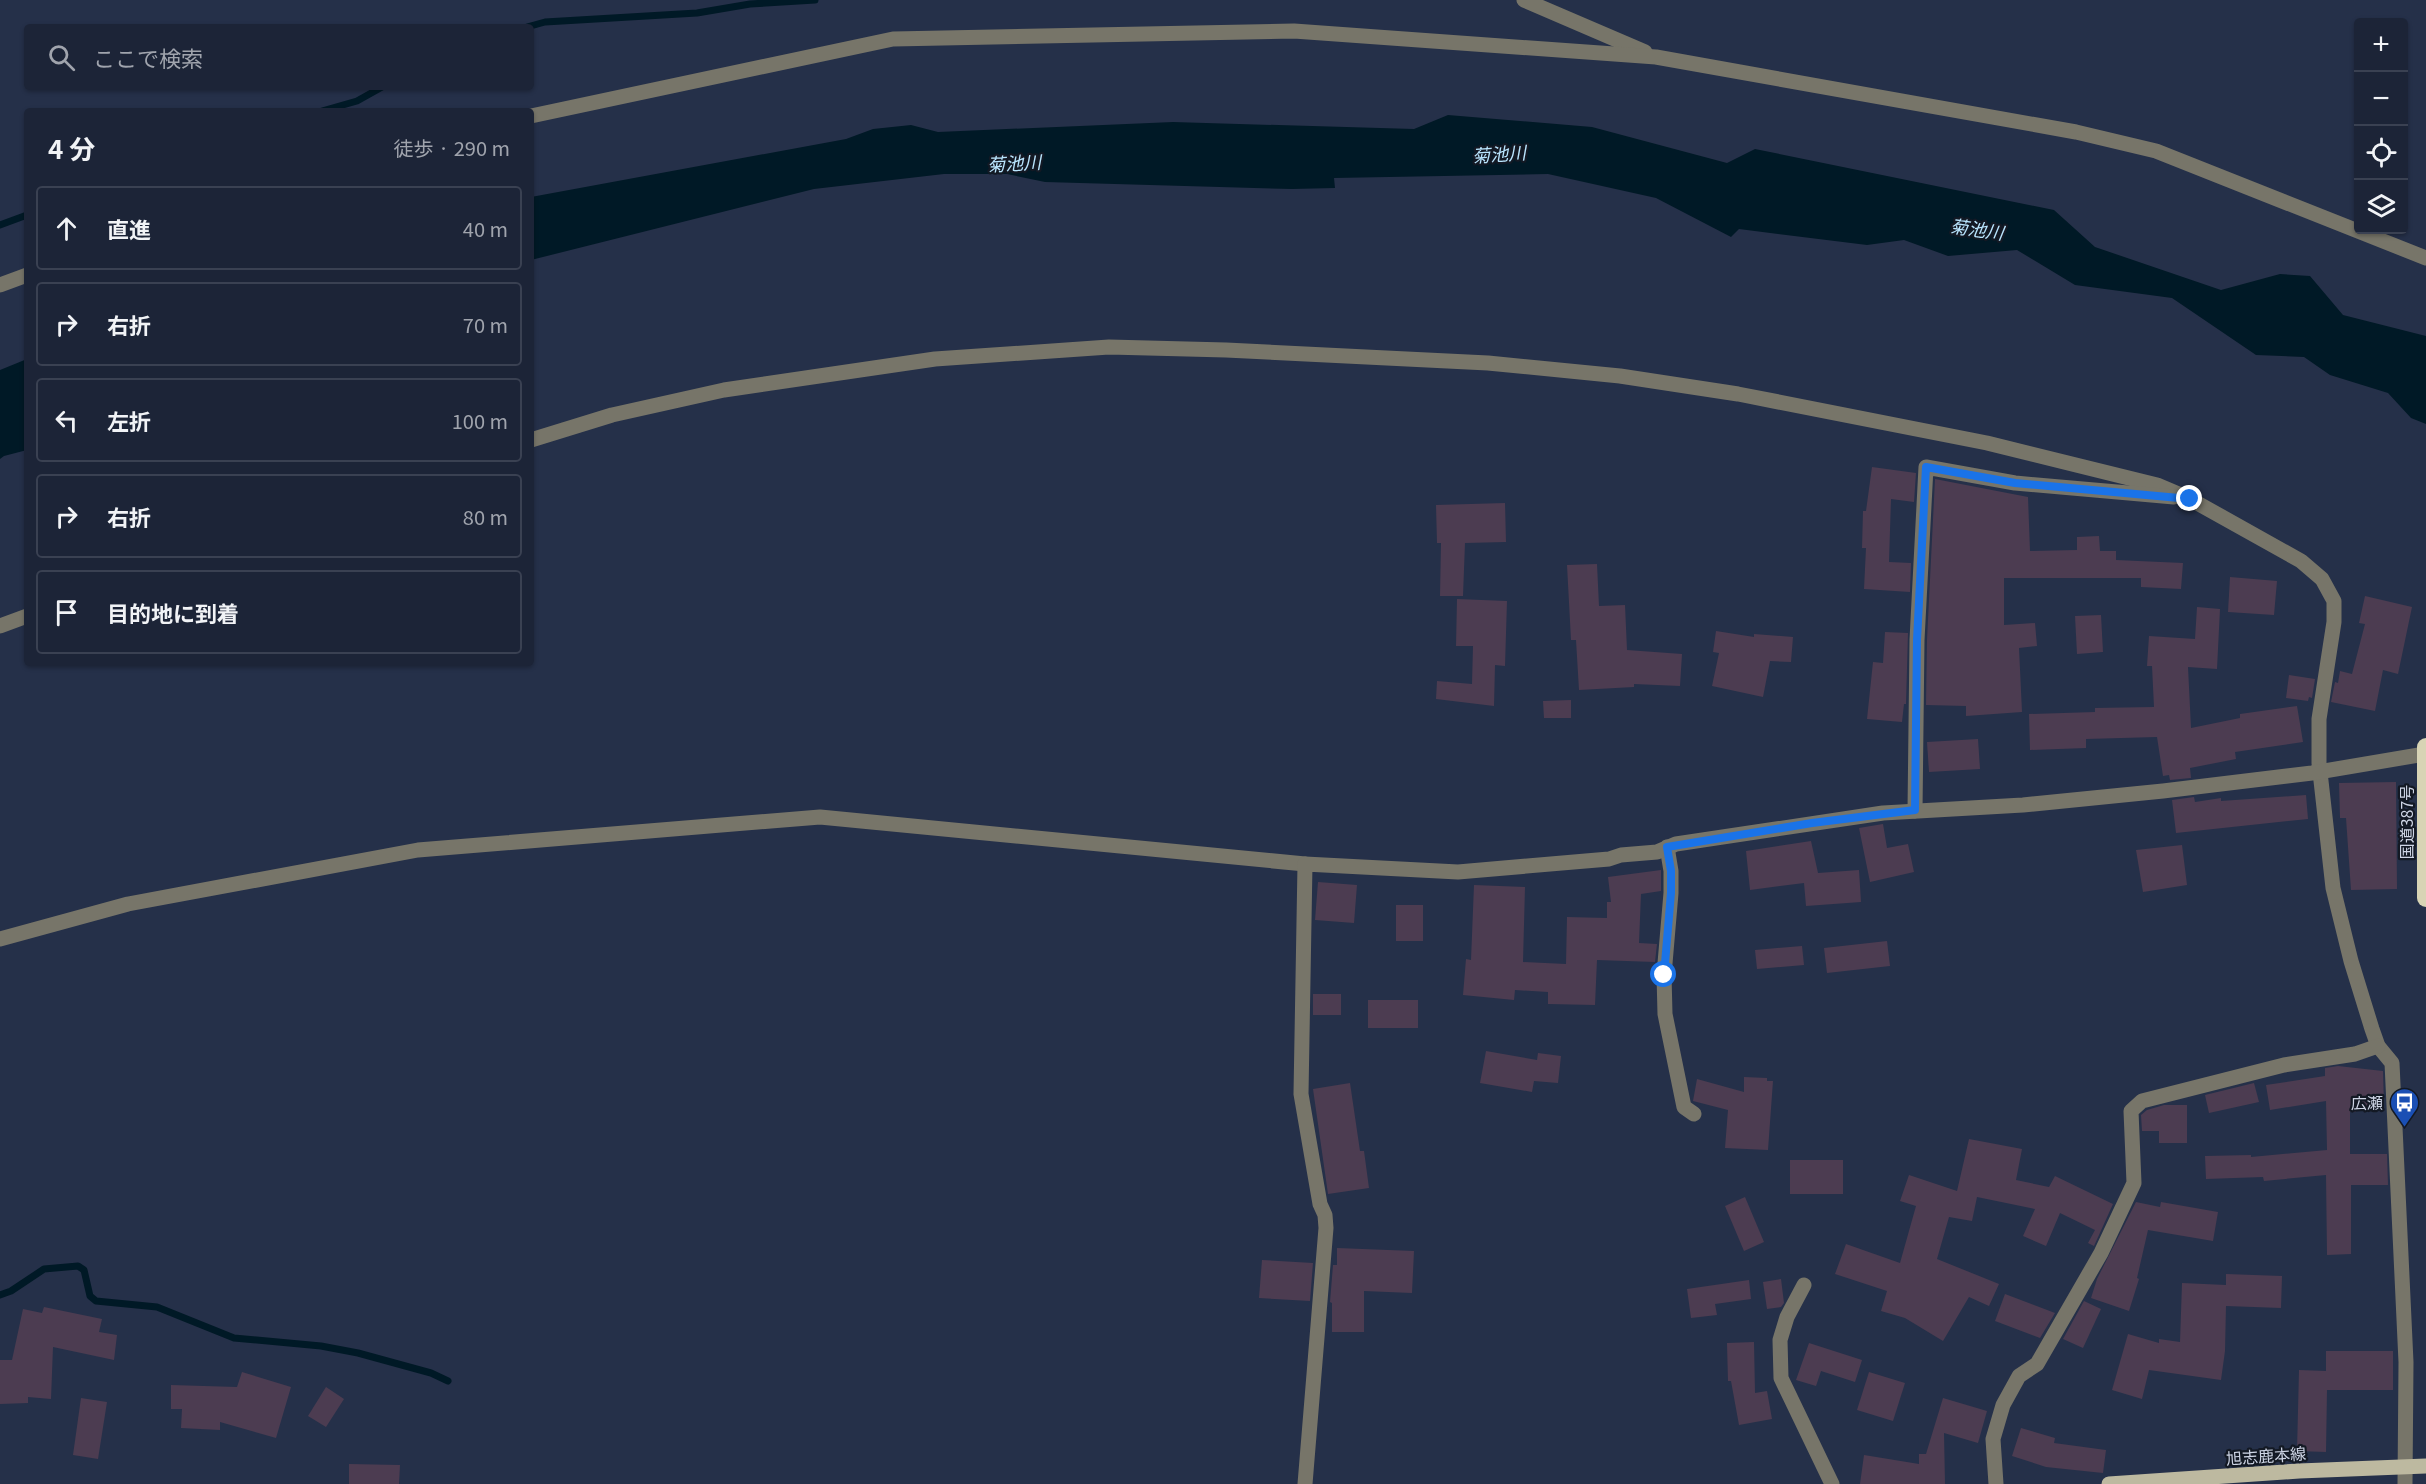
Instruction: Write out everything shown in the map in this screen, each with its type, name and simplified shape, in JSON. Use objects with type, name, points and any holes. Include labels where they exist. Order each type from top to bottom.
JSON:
[{"type":"highway","name":"国道387号","points":[[2425,750],[2426,898]]},
{"type":"main road","name":"旭志鹿本線","points":[[2109,1484],[2426,1466]]},
{"type":"street","points":[[1524,0],[1656,57]]},
{"type":"street","points":[[534,115],[893,39],[1294,31],[1656,57],[2076,132],[2156,151],[2426,258]]},
{"type":"street","points":[[0,285],[24,276]]},
{"type":"street","points":[[534,439],[612,416],[724,390],[935,359],[1109,347],[1226,350],[1488,363],[1620,376],[1738,394],[1987,442],[2157,485],[2190,499],[2301,561],[2322,579],[2334,601],[2334,622],[2319,719],[2320,771],[2333,888],[2351,961],[2379,1046],[2392,1063],[2406,1362],[2405,1484]]},
{"type":"street","points":[[1915,810],[1917,640],[1926,467],[2015,483],[2190,499]]},
{"type":"street","points":[[0,626],[24,617]]},
{"type":"street","points":[[0,939],[128,904],[418,850],[820,817],[1305,864],[1458,872],[1609,859],[1621,855],[1657,852],[1667,847],[1812,823],[1915,810],[2023,805],[2098,798],[2320,771],[2425,750]]},
{"type":"street","points":[[1667,847],[1671,871],[1671,893],[1664,975],[1665,1014],[1684,1107],[1694,1114]]},
{"type":"street","points":[[1305,864],[1301,1094],[1326,1228],[1305,1484]]},
{"type":"street","points":[[1996,1484],[1993,1439],[2003,1405],[2019,1376],[2037,1364],[2101,1252],[2134,1183],[2131,1112],[2142,1101],[2284,1065],[2355,1054],[2379,1046]]},
{"type":"street","points":[[1804,1285],[1787,1317],[1780,1340],[1781,1378],[1832,1484]]},
{"type":"water","name":"菊池川","points":[[1448,115],[1592,127],[1727,163],[1755,149],[2054,210],[2095,247],[2221,290],[2280,274],[2310,276],[2343,315],[2426,336],[2426,424],[2411,418],[2388,393],[2330,375],[2304,357],[2256,355],[2172,298],[2075,285],[2017,250],[1948,256],[1904,240],[1867,245],[1739,229],[1731,237],[1656,198],[1548,174],[1334,178],[1335,188],[1292,189],[1045,182],[1007,174],[944,174],[814,189],[534,259],[534,196],[846,139],[873,129],[911,125],[938,132],[1173,122],[1414,129]]},
{"type":"water","points":[[24,360],[24,451],[0,459],[0,370]]},
{"type":"building","points":[[1872,467],[1916,473],[1914,502],[1891,499],[1889,562],[1911,563],[1910,592],[1864,589],[1866,548],[1862,548],[1863,511],[1866,511]]},
{"type":"building","points":[[1935,479],[2028,497],[2030,551],[2077,550],[2077,537],[2099,536],[2100,551],[2116,551],[2116,560],[2183,563],[2181,589],[2141,587],[2141,578],[2004,578],[2004,625],[2035,623],[2037,646],[2019,648],[2022,712],[1966,716],[1966,706],[1926,705]]},
{"type":"building","points":[[1505,503],[1506,542],[1465,543],[1463,596],[1440,596],[1441,543],[1437,543],[1436,505]]},
{"type":"building","points":[[1597,564],[1599,606],[1625,605],[1627,650],[1682,654],[1680,686],[1634,684],[1634,687],[1579,690],[1576,640],[1571,640],[1567,565]]},
{"type":"building","points":[[2230,577],[2277,581],[2274,615],[2228,612]]},
{"type":"building","points":[[2365,596],[2412,607],[2398,674],[2383,670],[2375,711],[2331,702],[2340,671],[2352,674],[2365,624],[2359,623]]},
{"type":"building","points":[[1457,599],[1507,601],[1505,666],[1495,665],[1494,706],[1436,699],[1437,681],[1472,684],[1473,646],[1456,646]]},
{"type":"building","points":[[2197,607],[2220,609],[2217,669],[2188,667],[2191,728],[2240,718],[2240,714],[2297,706],[2303,742],[2235,752],[2236,759],[2190,768],[2191,778],[2170,780],[2169,775],[2163,776],[2157,737],[2086,739],[2086,748],[2030,750],[2029,714],[2095,712],[2095,708],[2154,707],[2152,666],[2147,666],[2149,636],[2195,639]]},
{"type":"building","points":[[2101,615],[2103,652],[2077,654],[2075,616]]},
{"type":"building","points":[[1716,631],[1754,637],[1754,634],[1793,637],[1791,662],[1770,661],[1763,697],[1712,686],[1719,653],[1713,652]]},
{"type":"building","points":[[1885,632],[1908,633],[1906,704],[1904,704],[1902,722],[1867,719],[1873,662],[1883,663]]},
{"type":"building","points":[[2289,675],[2315,679],[2312,698],[2309,697],[2308,701],[2286,698]]},
{"type":"building","points":[[1571,700],[1571,718],[1544,718],[1543,701]]},
{"type":"building","points":[[1978,739],[1980,769],[1929,772],[1927,742]]},
{"type":"building","points":[[2396,782],[2397,889],[2351,890],[2346,818],[2340,818],[2339,783]]},
{"type":"building","points":[[2306,795],[2308,819],[2176,833],[2172,800],[2194,797],[2195,802],[2221,798],[2221,801]]},
{"type":"building","points":[[1883,824],[1887,848],[1908,844],[1914,872],[1870,882],[1859,828]]},
{"type":"building","points":[[1811,841],[1818,873],[1859,870],[1861,902],[1806,906],[1804,883],[1750,890],[1746,851]]},
{"type":"building","points":[[2182,845],[2187,885],[2143,892],[2136,850]]},
{"type":"building","points":[[1661,870],[1661,891],[1641,894],[1639,943],[1657,944],[1655,962],[1597,960],[1595,1005],[1548,1004],[1548,992],[1515,990],[1514,1000],[1463,995],[1466,959],[1471,960],[1474,885],[1525,887],[1523,962],[1566,964],[1567,917],[1607,918],[1607,902],[1611,902],[1608,877]]},
{"type":"building","points":[[1318,882],[1357,885],[1354,923],[1315,920]]},
{"type":"building","points":[[1396,905],[1423,905],[1423,941],[1396,941]]},
{"type":"building","points":[[1887,941],[1890,966],[1827,973],[1824,948]]},
{"type":"building","points":[[1802,946],[1804,965],[1757,969],[1755,950]]},
{"type":"building","points":[[1313,994],[1341,994],[1341,1015],[1313,1015]]},
{"type":"building","points":[[1368,1000],[1418,1000],[1418,1028],[1368,1028]]},
{"type":"building","points":[[1486,1051],[1537,1060],[1538,1053],[1561,1056],[1558,1083],[1534,1081],[1532,1092],[1480,1083]]},
{"type":"building","points":[[2338,1066],[2383,1071],[2384,1107],[2356,1107],[2356,1112],[2350,1112],[2350,1154],[2387,1154],[2388,1185],[2351,1185],[2351,1254],[2327,1255],[2326,1175],[2264,1181],[2263,1177],[2206,1179],[2205,1156],[2251,1155],[2251,1157],[2327,1150],[2326,1101],[2270,1110],[2266,1085],[2325,1076],[2325,1068]]},
{"type":"building","points":[[1744,1077],[1767,1078],[1767,1081],[1773,1081],[1768,1150],[1725,1148],[1728,1110],[1693,1101],[1697,1079],[1744,1092]]},
{"type":"building","points":[[1350,1083],[1360,1151],[1364,1151],[1369,1188],[1328,1194],[1313,1089]]},
{"type":"building","points":[[2254,1083],[2259,1102],[2209,1113],[2205,1095]]},
{"type":"building","points":[[2164,1105],[2187,1105],[2187,1143],[2159,1143],[2159,1131],[2142,1131],[2141,1115],[2147,1110]]},
{"type":"building","points":[[1969,1139],[2022,1149],[2016,1180],[2049,1187],[2055,1176],[2113,1204],[2094,1246],[2088,1243],[2095,1230],[2060,1213],[2046,1246],[2023,1236],[2035,1209],[1977,1197],[1972,1221],[1949,1217],[1937,1259],[1999,1284],[1989,1306],[1969,1297],[1943,1341],[1905,1318],[1881,1311],[1887,1291],[1835,1274],[1846,1244],[1900,1263],[1916,1206],[1900,1201],[1909,1175],[1957,1191]]},
{"type":"building","points":[[1790,1160],[1843,1160],[1843,1194],[1790,1194]]},
{"type":"building","points":[[1745,1197],[1764,1242],[1744,1251],[1725,1206]]},
{"type":"building","points":[[2136,1202],[2160,1207],[2161,1202],[2218,1212],[2213,1241],[2148,1230],[2137,1278],[2139,1279],[2129,1311],[2091,1298],[2097,1279]]},
{"type":"building","points":[[1337,1248],[1414,1251],[1412,1293],[1364,1291],[1364,1332],[1332,1332],[1332,1303],[1330,1302],[1333,1265],[1337,1265]]},
{"type":"building","points":[[1262,1260],[1313,1263],[1310,1301],[1259,1298]]},
{"type":"building","points":[[2226,1274],[2282,1276],[2281,1308],[2226,1306],[2225,1351],[2221,1380],[2149,1370],[2142,1399],[2112,1390],[2128,1334],[2159,1343],[2159,1339],[2180,1342],[2182,1283],[2226,1285]]},
{"type":"building","points":[[1781,1279],[1784,1303],[1781,1307],[1767,1309],[1763,1282]]},
{"type":"building","points":[[1749,1280],[1751,1299],[1715,1304],[1717,1315],[1691,1318],[1687,1289]]},
{"type":"building","points":[[2005,1294],[2055,1313],[2040,1338],[1995,1321]]},
{"type":"building","points":[[2084,1301],[2101,1309],[2083,1348],[2063,1339]]},
{"type":"building","points":[[44,1307],[102,1319],[99,1332],[117,1335],[114,1360],[53,1347],[51,1399],[28,1397],[28,1403],[0,1404],[0,1360],[12,1360],[23,1309],[42,1313]]},
{"type":"building","points":[[1754,1342],[1755,1393],[1767,1391],[1772,1419],[1739,1425],[1731,1381],[1728,1381],[1727,1343]]},
{"type":"building","points":[[1809,1343],[1862,1360],[1855,1382],[1821,1371],[1816,1386],[1796,1380]]},
{"type":"building","points":[[2326,1351],[2393,1351],[2393,1390],[2327,1390],[2326,1452],[2297,1451],[2299,1370],[2326,1371]]},
{"type":"building","points":[[242,1372],[291,1387],[276,1438],[220,1422],[220,1430],[181,1428],[182,1409],[171,1409],[171,1385],[237,1387]]},
{"type":"building","points":[[1869,1372],[1905,1383],[1893,1421],[1857,1410]]},
{"type":"building","points":[[326,1387],[344,1399],[326,1427],[308,1416]]},
{"type":"building","points":[[81,1398],[107,1402],[98,1459],[73,1455]]},
{"type":"building","points":[[1943,1398],[1987,1411],[1978,1443],[1944,1433],[1945,1484],[1860,1484],[1864,1455],[1919,1464],[1919,1454],[1926,1454]]},
{"type":"building","points":[[2021,1428],[2055,1438],[2054,1443],[2106,1450],[2103,1473],[2046,1467],[2012,1456]]},
{"type":"building","points":[[349,1464],[400,1465],[399,1484],[349,1484]]},
{"type":"waterway","points":[[534,25],[545,22],[697,13],[750,4],[815,0]]},
{"type":"waterway","points":[[332,108],[357,101],[377,90]]},
{"type":"waterway","points":[[0,225],[24,216]]},
{"type":"waterway","points":[[0,1295],[11,1291],[44,1269],[78,1266],[84,1270],[90,1296],[96,1301],[157,1307],[234,1338],[321,1346],[358,1353],[431,1373],[448,1381]]},
{"type":"place","name":"広瀬","points":[[2404,1128]]},
{"type":"route","points":[[1664,975],[1671,893],[1671,871],[1667,858],[1667,847],[1812,823],[1915,810],[1917,640],[1926,467],[2015,483],[2190,499]]}]
